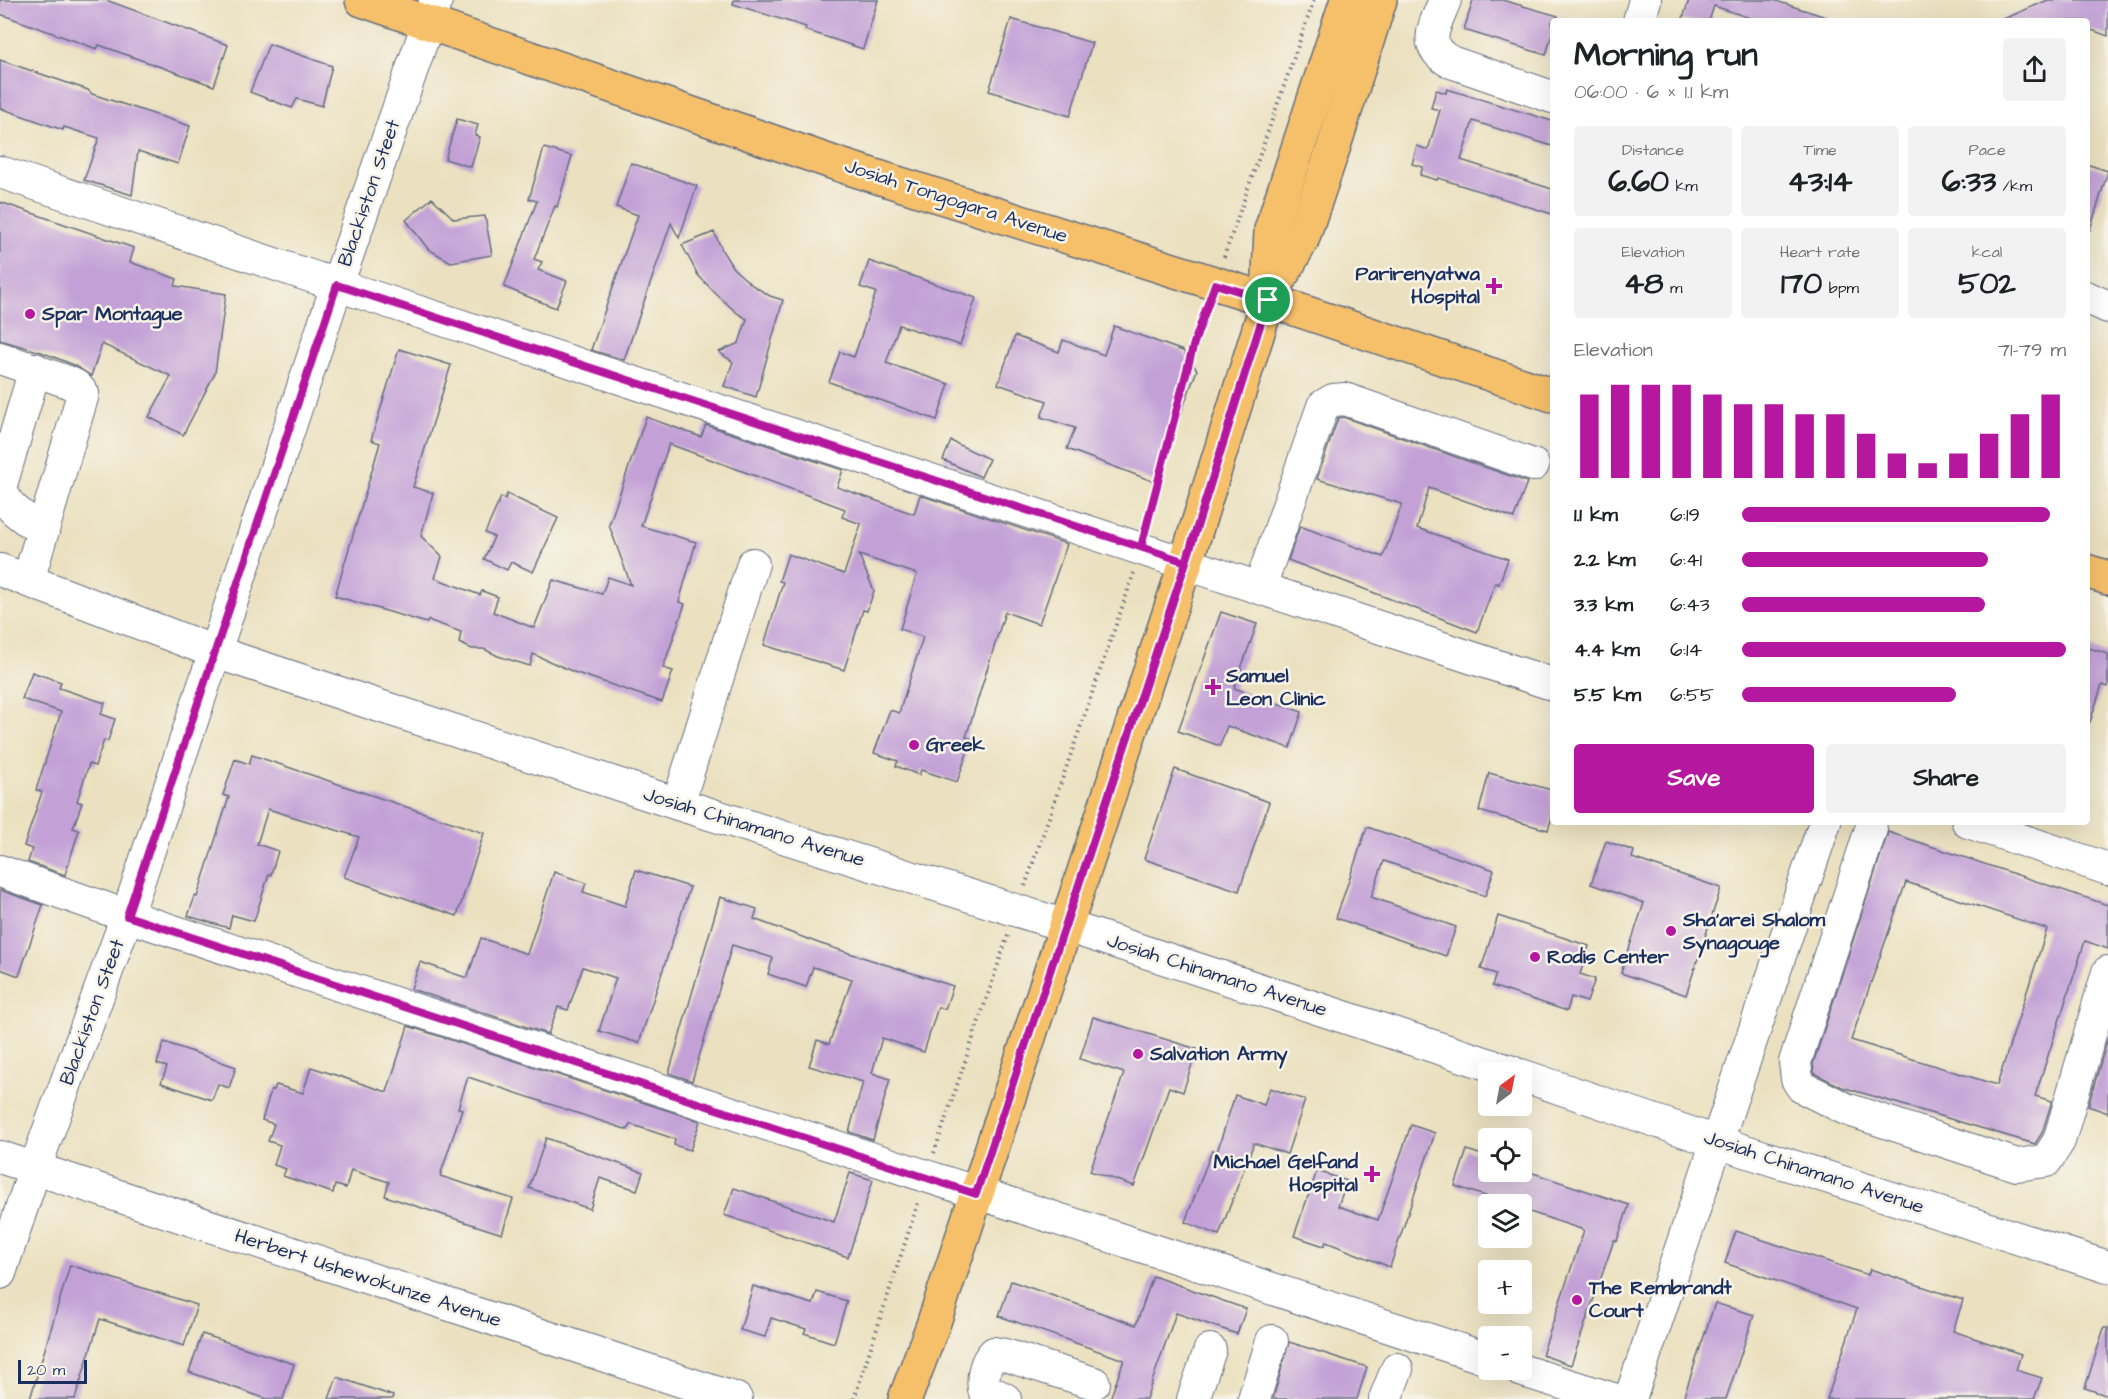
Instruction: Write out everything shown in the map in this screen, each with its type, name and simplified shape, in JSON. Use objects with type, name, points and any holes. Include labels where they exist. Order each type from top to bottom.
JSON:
[{"type":"main road","name":"Josiah Tongogara Avenue","points":[[362,0],[433,11],[843,166],[1268,300],[1550,394]]},
{"type":"main road","points":[[1268,300],[1271,230],[1347,0]]},
{"type":"main road","points":[[905,1399],[933,1325],[1066,926],[1186,562],[1268,300],[1302,240],[1380,0]]},
{"type":"main road","points":[[2090,572],[2108,578]]},
{"type":"street","points":[[1445,0],[1433,32],[1433,47],[1440,56],[1451,62],[1550,96]]},
{"type":"street","points":[[1640,18],[1646,0]]},
{"type":"street","name":"Blackiston Steet","points":[[0,1273],[34,1168],[127,916],[337,285],[433,11]]},
{"type":"street","points":[[0,172],[1550,683]]},
{"type":"street","points":[[2090,299],[2108,307]]},
{"type":"street","points":[[0,358],[36,369],[76,386],[83,394],[43,531],[14,576]]},
{"type":"street","points":[[36,369],[1,485],[2,497],[11,507],[43,531]]},
{"type":"street","points":[[1260,587],[1323,406],[1333,400],[1345,399],[1533,465]]},
{"type":"street","points":[[678,804],[753,564]]},
{"type":"street","name":"Josiah Chinamano Avenue","points":[[14,576],[215,652],[678,804],[1017,910],[1481,1062]]},
{"type":"street","points":[[1630,1399],[1824,825]]},
{"type":"street","points":[[1977,825],[2108,869]]},
{"type":"street","points":[[1871,829],[1795,1062],[1797,1079],[1802,1087],[1846,1109],[2017,1164],[2046,1161],[2059,1141],[2108,972]]},
{"type":"street","points":[[0,870],[127,916],[926,1178],[1478,1356]]},
{"type":"street","name":"Josiah Chinamano Avenue","points":[[1532,1080],[1717,1142],[2108,1267]]},
{"type":"street","name":"Herbert Ushewokunze Avenue","points":[[0,1157],[736,1399]]},
{"type":"street","points":[[1254,1399],[1272,1341]]},
{"type":"street","points":[[1193,1399],[1210,1350]]},
{"type":"street","points":[[1005,1399],[984,1389],[983,1381],[989,1358],[994,1353],[1094,1383]]},
{"type":"street","points":[[1385,1399],[1397,1369]]},
{"type":"street","points":[[1532,1374],[1613,1399]]},
{"type":"path","points":[[854,1399],[960,1071],[1129,590],[1194,343],[1314,0]]},
{"type":"building","points":[[0,0],[106,0],[228,45],[214,86],[99,45],[97,49],[0,14]]},
{"type":"building","points":[[734,0],[878,0],[863,49],[805,30],[806,27],[733,4]]},
{"type":"building","points":[[1473,0],[1502,0],[1558,16],[1550,18],[1550,41],[1546,55],[1464,30]]},
{"type":"building","points":[[1689,0],[1773,0],[1826,17],[1750,18],[1714,6],[1710,18],[1683,18]]},
{"type":"building","points":[[2048,0],[2108,0],[2108,36],[2090,29],[2090,18],[2006,18]]},
{"type":"building","points":[[1011,19],[1092,43],[1070,116],[989,91]]},
{"type":"building","points":[[269,44],[332,66],[322,106],[297,99],[292,108],[250,92]]},
{"type":"building","points":[[0,60],[88,90],[92,94],[190,126],[178,164],[138,151],[132,195],[84,180],[99,138],[64,127],[63,130],[0,108]]},
{"type":"building","points":[[1447,89],[1550,120],[1550,145],[1473,121],[1461,160],[1550,188],[1550,213],[1438,178],[1437,180],[1420,175],[1423,167],[1412,164],[1417,146],[1428,150],[1440,110],[1431,108],[1436,90],[1446,93]]},
{"type":"building","points":[[457,119],[478,125],[475,135],[480,137],[471,167],[445,159]]},
{"type":"building","points":[[544,148],[572,156],[557,207],[555,206],[534,259],[542,262],[538,270],[567,281],[556,308],[504,287],[537,201],[529,199]]},
{"type":"building","points":[[631,163],[697,186],[679,238],[671,223],[624,360],[591,350],[638,215],[616,207]]},
{"type":"building","points":[[2090,165],[2108,171],[2090,230]]},
{"type":"building","points":[[432,198],[454,219],[485,216],[492,255],[451,262],[428,249],[406,220]]},
{"type":"building","points":[[0,202],[134,248],[130,262],[177,279],[175,286],[226,294],[215,373],[183,435],[149,417],[171,376],[102,344],[91,376],[74,365],[0,340]]},
{"type":"building","points":[[714,232],[733,268],[752,285],[770,296],[783,300],[756,397],[724,386],[733,362],[719,352],[739,343],[747,319],[737,313],[698,275],[682,245]]},
{"type":"building","points":[[869,261],[976,298],[960,345],[899,325],[886,363],[949,384],[937,420],[829,382],[840,352],[854,357],[876,292],[860,287]]},
{"type":"building","points":[[1114,326],[1183,351],[1197,370],[1155,482],[1067,449],[1075,428],[1041,417],[1047,401],[998,384],[1015,336],[1059,352],[1063,340],[1104,355]]},
{"type":"building","points":[[399,349],[451,365],[413,487],[433,493],[421,536],[442,557],[435,578],[480,595],[482,591],[498,597],[493,612],[534,628],[553,580],[602,594],[608,577],[631,585],[609,525],[646,417],[701,437],[706,425],[843,470],[837,487],[914,514],[920,495],[1067,544],[1039,624],[1005,612],[966,737],[972,739],[957,782],[921,770],[919,775],[896,766],[898,761],[874,753],[890,710],[899,713],[923,637],[900,629],[917,574],[859,555],[874,591],[867,611],[863,610],[844,670],[764,645],[783,582],[779,581],[788,554],[844,574],[861,524],[842,517],[845,509],[669,444],[641,526],[696,542],[679,602],[685,604],[663,668],[673,671],[662,702],[574,672],[533,654],[530,666],[484,649],[472,649],[459,643],[461,632],[428,620],[427,623],[335,596],[380,443],[371,440]]},
{"type":"building","points":[[1343,417],[1527,482],[1514,518],[1429,488],[1417,528],[1508,559],[1499,584],[1495,583],[1477,632],[1288,560],[1300,526],[1383,557],[1402,504],[1317,479],[1338,418]]},
{"type":"building","points":[[951,441],[989,459],[981,477],[943,460]]},
{"type":"building","points":[[507,494],[558,518],[533,572],[511,562],[507,570],[484,559],[494,537],[485,533],[501,497],[505,499]]},
{"type":"building","points":[[1221,612],[1257,624],[1234,688],[1302,712],[1290,748],[1227,726],[1220,746],[1178,731]]},
{"type":"building","points":[[2090,648],[2108,654],[2108,687],[2102,685],[2090,722]]},
{"type":"building","points":[[32,672],[61,682],[59,688],[105,703],[101,714],[115,719],[108,741],[104,740],[95,766],[89,764],[77,801],[82,803],[73,828],[79,830],[65,875],[28,862],[32,849],[24,846],[42,792],[36,790],[61,712],[22,699]]},
{"type":"building","points":[[252,755],[484,833],[457,916],[344,877],[359,837],[268,809],[257,844],[278,851],[254,921],[232,915],[229,928],[188,916],[195,896],[197,897],[229,797],[223,795],[235,759],[249,764]]},
{"type":"building","points":[[1175,769],[1269,802],[1239,891],[1144,859]]},
{"type":"building","points":[[1489,773],[1550,789],[1548,830],[1479,811]]},
{"type":"building","points":[[1367,827],[1494,870],[1485,896],[1384,861],[1371,897],[1456,927],[1446,956],[1336,918]]},
{"type":"building","points":[[1888,832],[2108,905],[2108,949],[2085,941],[2035,1096],[2052,1101],[2042,1133],[2035,1144],[1842,1087],[1814,1073],[1813,1064]],"holes":[[[1906,882],[2047,929],[1997,1085],[1851,1040]]]},
{"type":"building","name":"Sha'arei Shalom Synagouge","points":[[1606,841],[1634,851],[1632,858],[1721,888],[1686,995],[1621,973],[1644,903],[1591,884]]},
{"type":"building","points":[[636,870],[690,887],[639,1043],[599,1031],[616,978],[583,967],[568,1010],[558,1007],[548,1034],[411,989],[420,962],[467,978],[481,938],[527,954],[554,872],[586,883],[583,892],[625,906]]},
{"type":"building","points":[[0,890],[43,905],[19,976],[0,969]]},
{"type":"building","points":[[720,897],[757,909],[754,919],[821,944],[953,986],[945,1009],[938,1007],[924,1052],[882,1038],[872,1073],[890,1079],[873,1140],[849,1132],[863,1082],[809,1066],[817,1040],[829,1044],[852,979],[813,967],[806,987],[768,974],[773,958],[732,945],[692,1081],[669,1073]]},
{"type":"building","name":"Rodis Center","points":[[1498,916],[1589,946],[1580,974],[1595,979],[1587,1002],[1571,997],[1567,1011],[1492,986],[1496,974],[1481,969]]},
{"type":"building","points":[[1093,1017],[1197,1049],[1183,1092],[1169,1087],[1134,1186],[1090,1171],[1124,1073],[1080,1059]]},
{"type":"building","points":[[408,1026],[700,1121],[690,1150],[674,1145],[675,1139],[630,1124],[628,1130],[468,1077],[458,1108],[462,1109],[440,1176],[513,1199],[502,1234],[385,1196],[389,1182],[351,1170],[346,1188],[335,1185],[333,1193],[283,1176],[286,1169],[274,1165],[280,1145],[268,1141],[274,1124],[262,1120],[271,1090],[274,1090],[276,1085],[303,1093],[311,1067],[387,1092]]},
{"type":"building","points":[[2108,1037],[2108,1113],[2088,1106]]},
{"type":"building","points":[[164,1042],[236,1067],[229,1088],[218,1084],[212,1100],[161,1083],[167,1067],[157,1064]]},
{"type":"building","points":[[1270,1088],[1305,1100],[1287,1154],[1254,1143],[1219,1235],[1185,1222],[1212,1150],[1217,1152],[1235,1095],[1264,1105]]},
{"type":"building","points":[[1411,1125],[1435,1133],[1390,1267],[1326,1242],[1324,1246],[1294,1236],[1317,1171],[1347,1181],[1338,1206],[1378,1220]]},
{"type":"building","points":[[546,1138],[643,1172],[637,1190],[600,1178],[590,1209],[529,1188]]},
{"type":"building","name":"The Rembrandt Court","points":[[1467,1150],[1478,1154],[1478,1182],[1532,1182],[1532,1173],[1629,1205],[1617,1241],[1614,1240],[1571,1365],[1542,1355],[1584,1230],[1532,1213],[1532,1194],[1479,1194],[1455,1186]]},
{"type":"building","points":[[850,1173],[873,1180],[848,1257],[724,1215],[734,1188],[834,1222]]},
{"type":"building","points":[[1736,1231],[1868,1275],[1870,1269],[1963,1300],[1953,1331],[2021,1354],[2016,1370],[2042,1378],[2034,1399],[1827,1399],[1857,1309],[1725,1263]]},
{"type":"building","points":[[70,1265],[197,1305],[184,1346],[100,1319],[75,1399],[30,1399]]},
{"type":"building","points":[[1153,1276],[1246,1309],[1237,1334],[1176,1313],[1146,1399],[1110,1399],[1124,1360],[999,1316],[1011,1281],[1136,1325]]},
{"type":"building","points":[[753,1286],[813,1304],[817,1292],[847,1301],[834,1343],[804,1333],[806,1329],[771,1318],[765,1337],[740,1330]]},
{"type":"building","points":[[1715,1303],[1754,1315],[1726,1399],[1683,1399]]},
{"type":"building","points":[[2104,1328],[2108,1328],[2108,1396],[2085,1388]]},
{"type":"building","points":[[202,1334],[294,1364],[283,1399],[267,1399],[189,1372]]},
{"type":"building","points":[[1289,1342],[1367,1367],[1357,1399],[1273,1399]]},
{"type":"building","points":[[337,1377],[393,1396],[392,1399],[329,1399]]},
{"type":"place","name":"Parirenyatwa Hospital","points":[[1494,286]]},
{"type":"place","name":"Spar Montague","points":[[30,314]]},
{"type":"place","name":"Samuel Leon Clinic","points":[[1213,687]]},
{"type":"place","name":"Greek","points":[[914,745]]},
{"type":"place","name":"Sha'arei Shalom Synagouge","points":[[1671,931]]},
{"type":"place","name":"Rodis Center","points":[[1535,957]]},
{"type":"place","name":"Salvation Army","points":[[1138,1054]]},
{"type":"place","name":"Michael Gelfand Hospital","points":[[1372,1174]]},
{"type":"place","name":"The Rembrandt Court","points":[[1577,1300]]},
{"type":"route","points":[[1268,300],[1186,562],[337,285],[127,916],[976,1194],[1186,562],[1141,547],[1194,343],[1215,284],[1268,300]]}]
